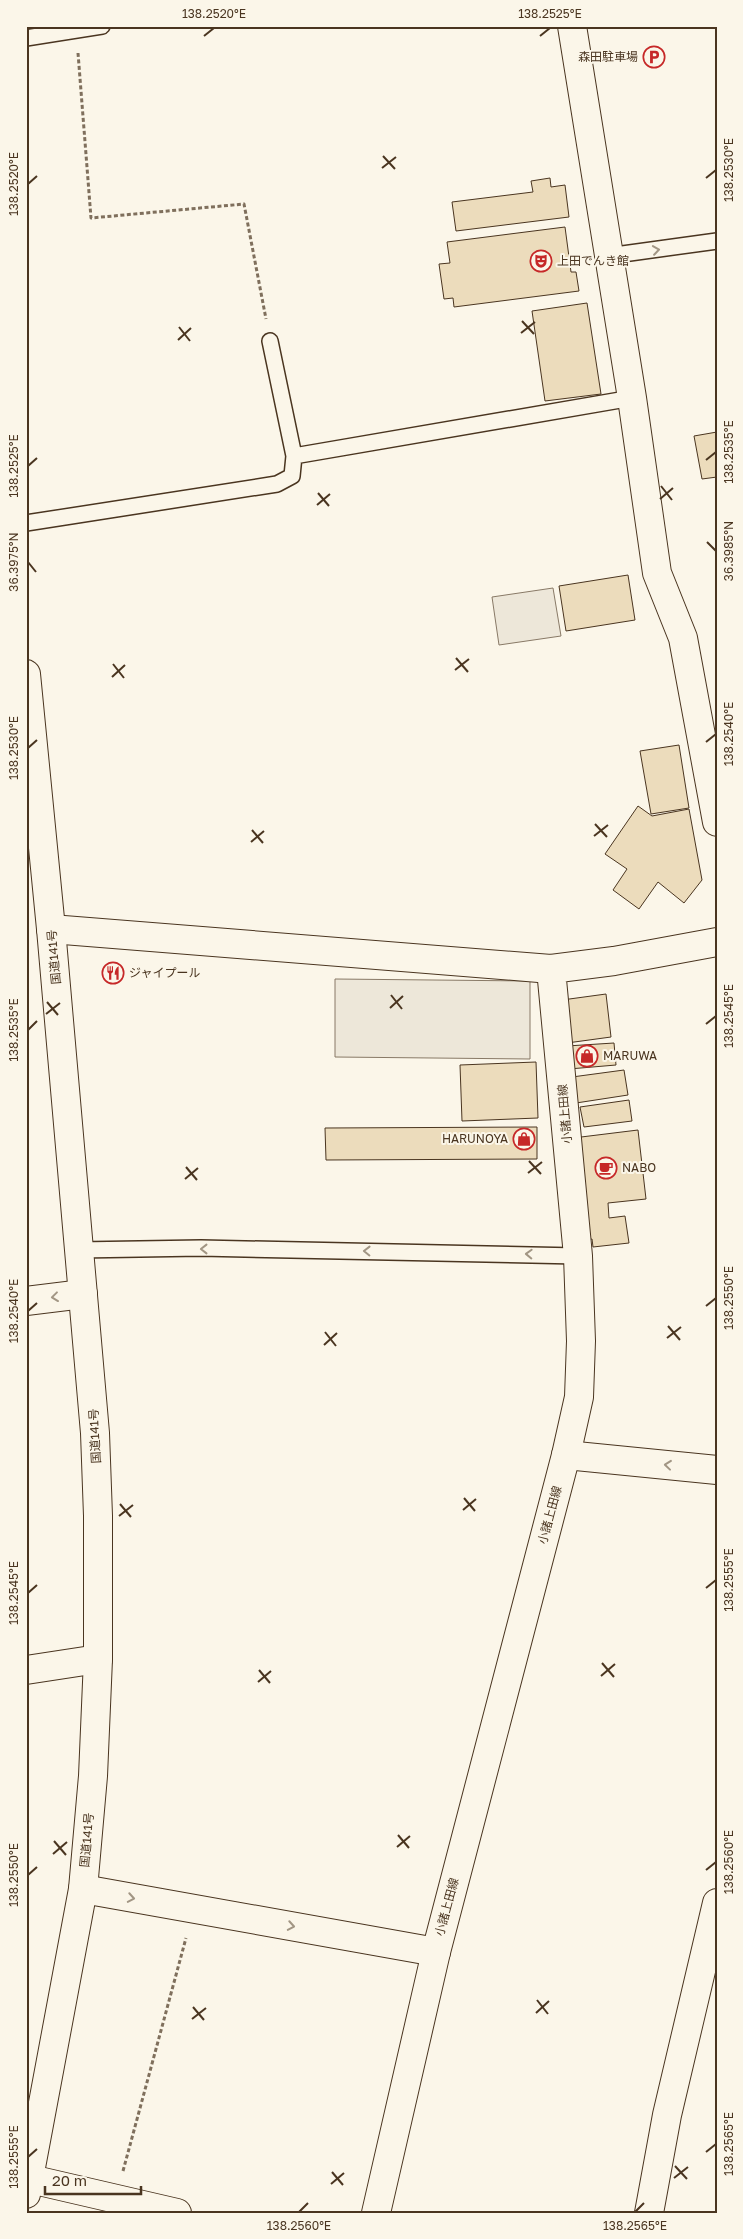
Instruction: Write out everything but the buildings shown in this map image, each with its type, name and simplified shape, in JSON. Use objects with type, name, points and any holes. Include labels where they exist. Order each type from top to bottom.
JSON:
[{"type":"main road","points":[[572,26],[632,398],[657,573],[683,638],[717,822]]},
{"type":"main road","name":"国道141号","points":[[26,674],[51,929],[95,1433],[98,1516],[98,1660],[93,1776],[83,1890],[27,2183]]},
{"type":"main road","points":[[51,929],[551,969],[614,961],[717,942]]},
{"type":"main road","name":"小諸上田線","points":[[376,2213],[436,1952],[566,1455],[578,1397],[580,1341],[578,1256],[551,969]]},
{"type":"main road","points":[[26,1301],[83,1294]]},
{"type":"main road","points":[[566,1455],[717,1470]]},
{"type":"main road","points":[[26,1670],[98,1660]]},
{"type":"main road","points":[[83,1890],[436,1952]]},
{"type":"main road","points":[[649,2213],[667,2115],[717,1903]]},
{"type":"main road","points":[[27,2183],[116,2198],[177,2213]]},
{"type":"lane","points":[[26,38],[102,26]]},
{"type":"lane","points":[[608,256],[717,241]]},
{"type":"lane","points":[[26,523],[277,484],[292,476],[294,456],[270,342]]},
{"type":"lane","points":[[294,456],[632,398]]},
{"type":"lane","points":[[78,1250],[201,1248],[578,1256]]},
{"type":"path","points":[[76,30],[91,218],[244,204],[270,342]]},
{"type":"path","points":[[116,2198],[194,1908]]},
{"type":"shaded area","points":[[553,588],[561,636],[499,645],[492,597]]},
{"type":"shaded area","points":[[335,979],[530,981],[530,1059],[335,1057]]},
{"type":"place","name":"森田駐車場","points":[[654,57]]},
{"type":"place","name":"上田でんき館","points":[[541,261]]},
{"type":"place","name":"ジャイプール","points":[[113,973]]},
{"type":"place","name":"MARUWA","points":[[587,1056]]},
{"type":"place","name":"HARUNOYA","points":[[524,1139]]},
{"type":"place","name":"NABO","points":[[606,1168]]}]
